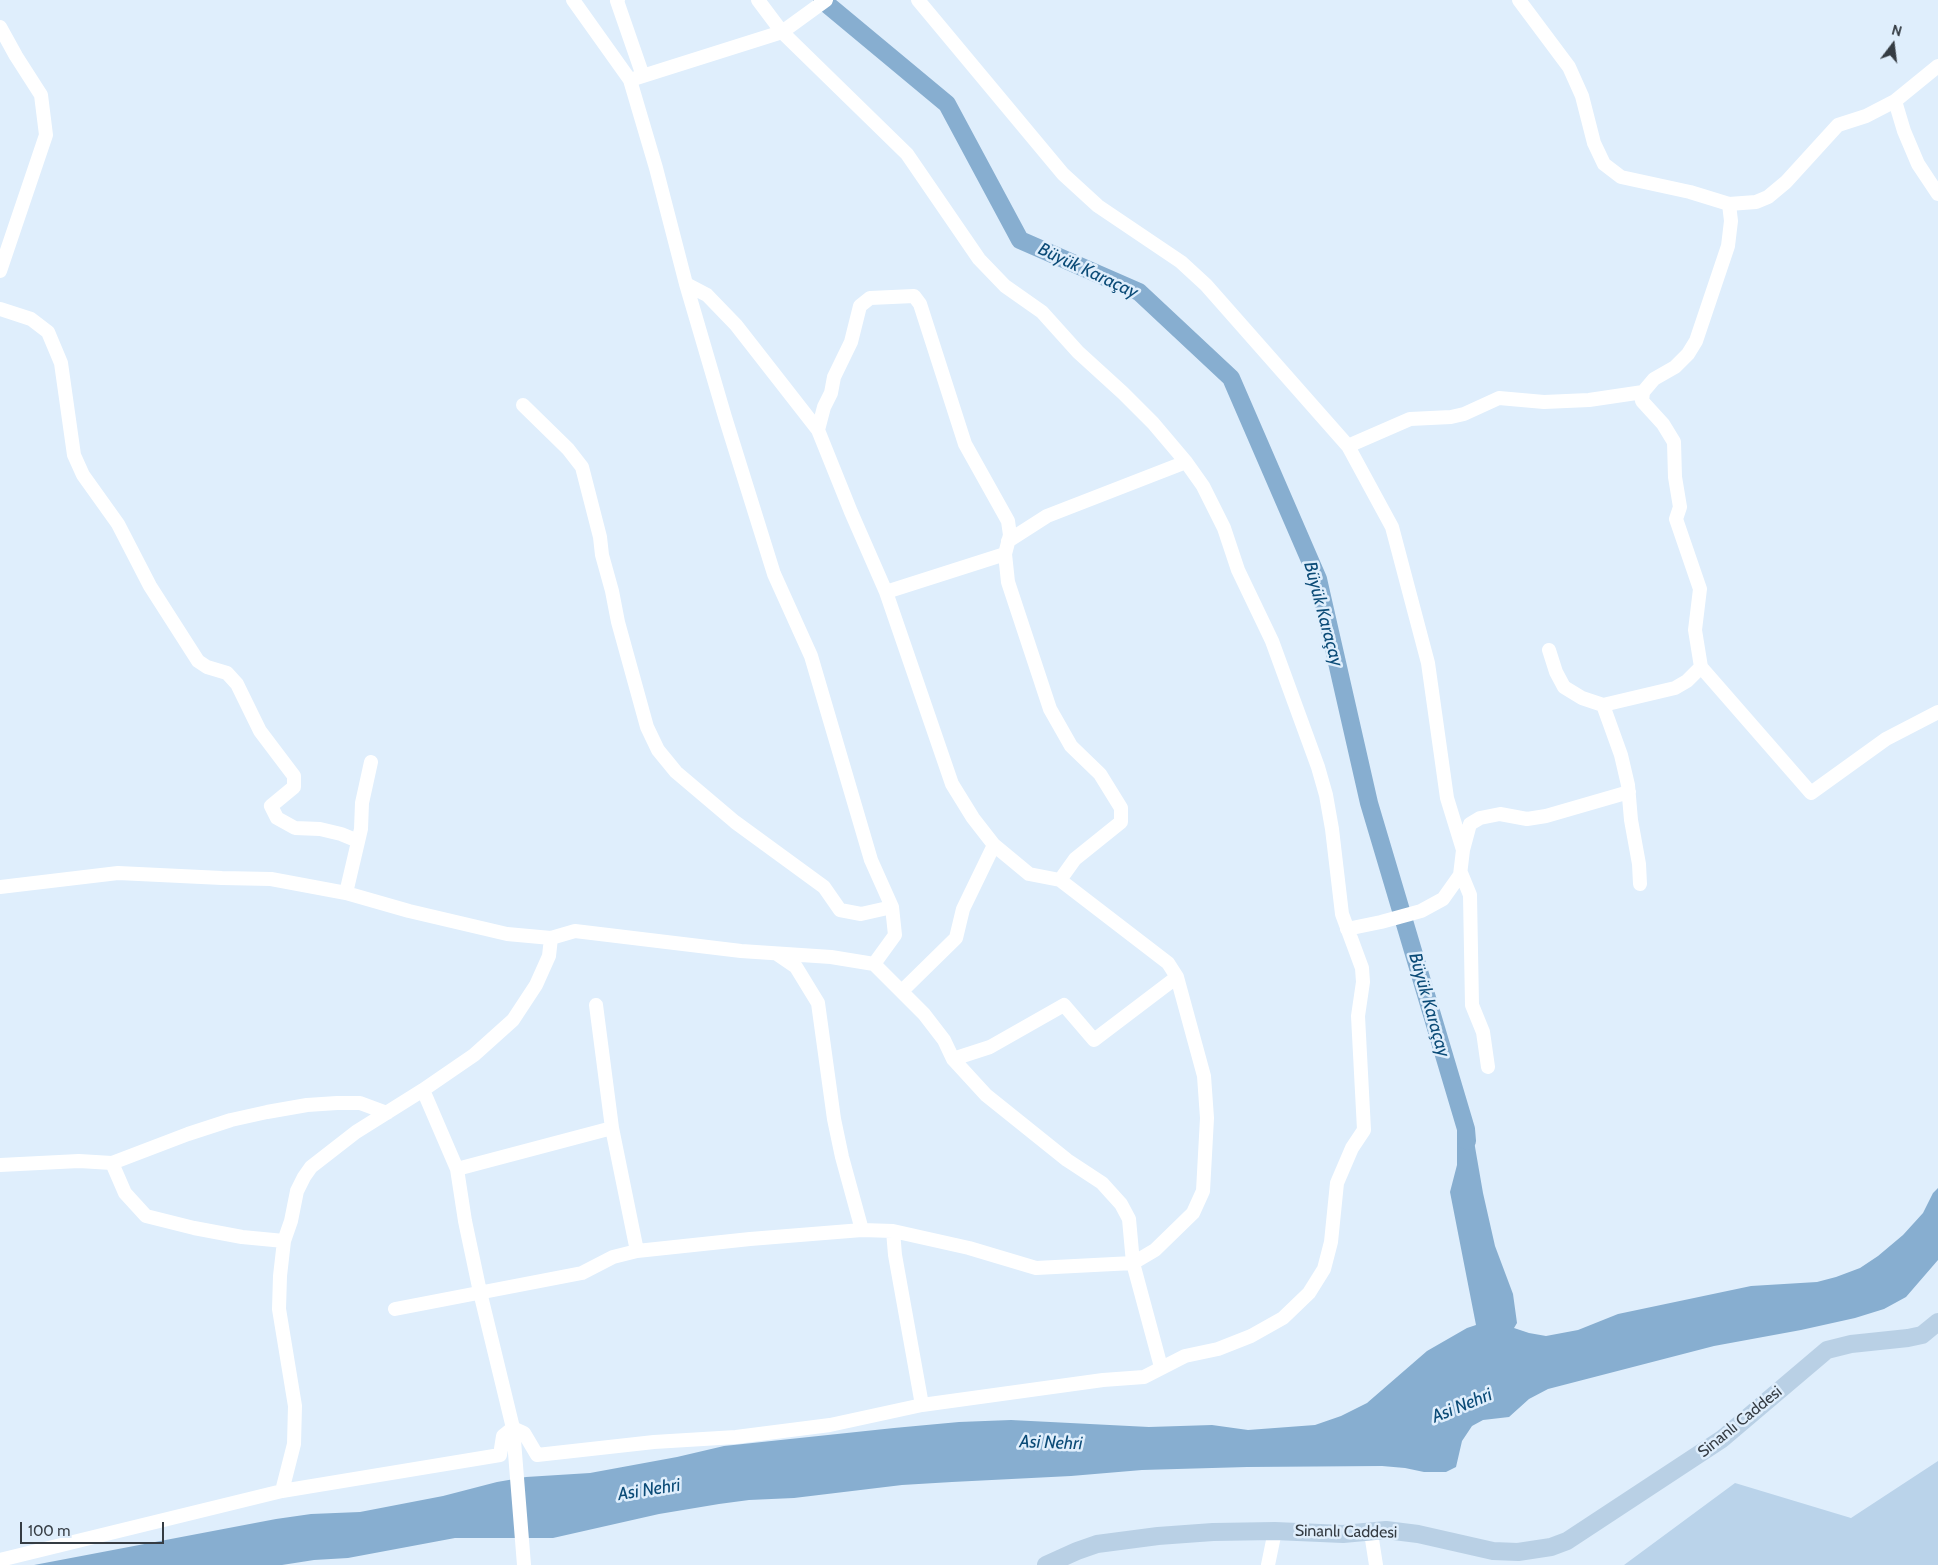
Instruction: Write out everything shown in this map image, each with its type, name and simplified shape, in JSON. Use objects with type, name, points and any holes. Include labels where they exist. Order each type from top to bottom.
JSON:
[{"type":"main road","name":"Sinanlı Caddesi","points":[[1049,1564],[1076,1551],[1097,1544],[1176,1535],[1275,1531],[1343,1534],[1371,1533],[1386,1530],[1418,1534],[1493,1551],[1518,1552],[1551,1547],[1567,1541],[1722,1440],[1827,1350],[1839,1346],[1922,1335],[1938,1322]]},
{"type":"street","points":[[573,0],[636,78]]},
{"type":"street","points":[[618,0],[656,168],[686,284],[725,417],[774,574],[811,656],[871,860],[892,907],[894,935],[874,964]]},
{"type":"street","points":[[513,1428],[524,1433],[537,1455],[830,1425],[922,1405],[1103,1380],[1144,1377],[1185,1356],[1218,1349],[1250,1336],[1283,1318],[1308,1293],[1324,1269],[1331,1242],[1338,1183],[1352,1148],[1364,1130],[1358,1016],[1362,975],[1342,914],[1326,795],[1318,766],[1272,641],[1238,570],[1224,528],[1203,486],[1186,462],[1124,393],[1078,352],[1042,312],[1005,286],[979,259],[906,154],[782,32],[758,0]]},
{"type":"street","points":[[636,78],[782,32],[826,0]]},
{"type":"street","points":[[918,0],[1063,174],[1098,206],[1181,262],[1206,285],[1348,446],[1392,527],[1428,664],[1448,798],[1463,850]]},
{"type":"street","points":[[1519,0],[1569,67],[1582,96],[1594,144],[1604,164],[1621,176],[1690,192],[1729,204],[1756,202],[1768,197],[1798,169],[1838,125],[1866,116],[1895,101],[1938,66]]},
{"type":"street","points":[[0,27],[41,95],[46,134],[0,271]]},
{"type":"street","points":[[1895,101],[1904,131],[1918,164],[1938,194]]},
{"type":"street","points":[[1729,204],[1731,220],[1728,246],[1696,341],[1688,354],[1675,367],[1654,379],[1643,392],[1642,401],[1662,424],[1674,442],[1674,477],[1680,508],[1676,519],[1700,589],[1695,630],[1701,667],[1811,793],[1886,739],[1938,712]]},
{"type":"street","points":[[395,1309],[582,1273],[613,1257],[637,1251],[862,1230],[893,1231],[969,1248],[1036,1268],[1133,1263],[1155,1250],[1193,1214],[1203,1191],[1208,1118],[1204,1076],[1177,977],[1168,963],[1060,880],[1029,874],[994,845],[973,818],[952,784],[886,592],[818,430],[736,325],[707,295],[686,284]]},
{"type":"street","points":[[818,430],[824,407],[831,393],[834,377],[851,342],[860,306],[870,298],[914,296],[920,304],[965,444],[1008,521],[1010,535],[1007,547],[1008,582],[1050,709],[1071,746],[1100,774],[1121,808],[1121,822],[1075,859],[1060,880]]},
{"type":"street","points":[[0,309],[31,319],[48,332],[61,363],[74,455],[83,475],[118,524],[150,586],[198,661],[208,668],[227,673],[237,684],[260,731],[294,776],[294,787],[271,806],[277,818],[295,828],[334,832],[358,841]]},
{"type":"street","points":[[1348,446],[1410,419],[1451,417],[1464,414],[1499,398],[1544,402],[1589,400],[1643,392]]},
{"type":"street","points":[[523,405],[568,449],[582,467],[600,537],[602,554],[618,622],[647,727],[658,750],[676,772],[735,822],[824,887],[840,910],[861,914],[892,907]]},
{"type":"street","points":[[886,592],[1007,547],[1047,516],[1186,462]]},
{"type":"street","points":[[1549,650],[1556,672],[1564,687],[1582,698],[1603,705],[1675,688],[1701,667]]},
{"type":"street","points":[[1603,705],[1621,755],[1629,792],[1640,884]]},
{"type":"street","points":[[346,893],[361,829],[365,783],[371,762]]},
{"type":"street","points":[[1488,1067],[1483,1032],[1472,1005],[1470,895],[1461,872],[1463,850],[1470,824],[1480,818],[1500,814],[1527,818],[1546,816],[1629,792]]},
{"type":"street","points":[[902,991],[956,938],[963,909],[994,845]]},
{"type":"street","points":[[1347,929],[1381,922],[1421,910],[1443,899],[1461,872]]},
{"type":"street","points":[[0,887],[118,873],[271,879],[346,893],[409,911],[507,934],[551,938],[575,931],[777,954],[831,957],[874,964],[902,991],[944,1040],[953,1059],[986,1095],[1067,1160],[1102,1183],[1121,1204],[1129,1219],[1133,1263],[1161,1367]]},
{"type":"street","points":[[282,1491],[294,1444],[295,1406],[279,1309],[280,1276],[284,1241],[291,1221],[297,1191],[304,1176],[311,1167],[356,1132],[423,1090],[474,1054],[513,1020],[536,985],[549,956],[551,938]]},
{"type":"street","points":[[777,954],[796,967],[818,1003],[834,1119],[842,1158],[862,1230]]},
{"type":"street","points":[[953,1059],[990,1047],[1064,1005],[1094,1040],[1177,977]]},
{"type":"street","points":[[596,1005],[612,1128],[637,1251]]},
{"type":"street","points":[[423,1090],[457,1169],[465,1221],[480,1292],[513,1428],[523,1563]]},
{"type":"street","points":[[0,1165],[79,1161],[112,1163],[231,1120],[307,1105],[360,1103],[387,1113]]},
{"type":"street","points":[[457,1169],[612,1128]]},
{"type":"street","points":[[112,1163],[125,1193],[146,1216],[242,1237],[284,1241]]},
{"type":"street","points":[[893,1231],[895,1255],[922,1405]]},
{"type":"street","points":[[0,1560],[282,1491],[500,1455],[503,1436],[513,1428]]},
{"type":"street","points":[[1268,1565],[1275,1531]]},
{"type":"street","points":[[1371,1533],[1376,1565]]},
{"type":"shaded area","points":[[1938,1461],[1938,1565],[1624,1565],[1735,1483],[1851,1518]]},
{"type":"water","name":"Asi Nehri","points":[[1470,1118],[1483,1193],[1495,1246],[1513,1294],[1517,1323],[1514,1328],[1529,1333],[1546,1336],[1578,1330],[1618,1314],[1751,1286],[1817,1282],[1836,1277],[1860,1268],[1903,1235],[1923,1213],[1933,1193],[1938,1188],[1938,1260],[1906,1297],[1884,1309],[1855,1318],[1801,1330],[1714,1346],[1548,1389],[1529,1399],[1509,1417],[1483,1420],[1472,1426],[1462,1441],[1456,1467],[1446,1472],[1424,1472],[1382,1466],[1247,1467],[1142,1470],[1071,1476],[902,1485],[794,1498],[749,1500],[719,1504],[659,1514],[553,1538],[455,1538],[348,1558],[314,1560],[282,1565],[34,1565],[276,1519],[311,1514],[360,1512],[443,1496],[497,1482],[526,1477],[590,1473],[724,1446],[959,1422],[1011,1420],[1149,1427],[1212,1425],[1248,1430],[1315,1425],[1341,1416],[1367,1403],[1427,1351],[1467,1328],[1476,1325],[1450,1192],[1457,1165],[1457,1124],[1462,1119]]},
{"type":"waterway","name":"Büyük Karaçay","points":[[822,0],[947,104],[1020,240],[1139,292],[1231,378],[1318,579],[1369,803],[1466,1129],[1467,1141]]}]
